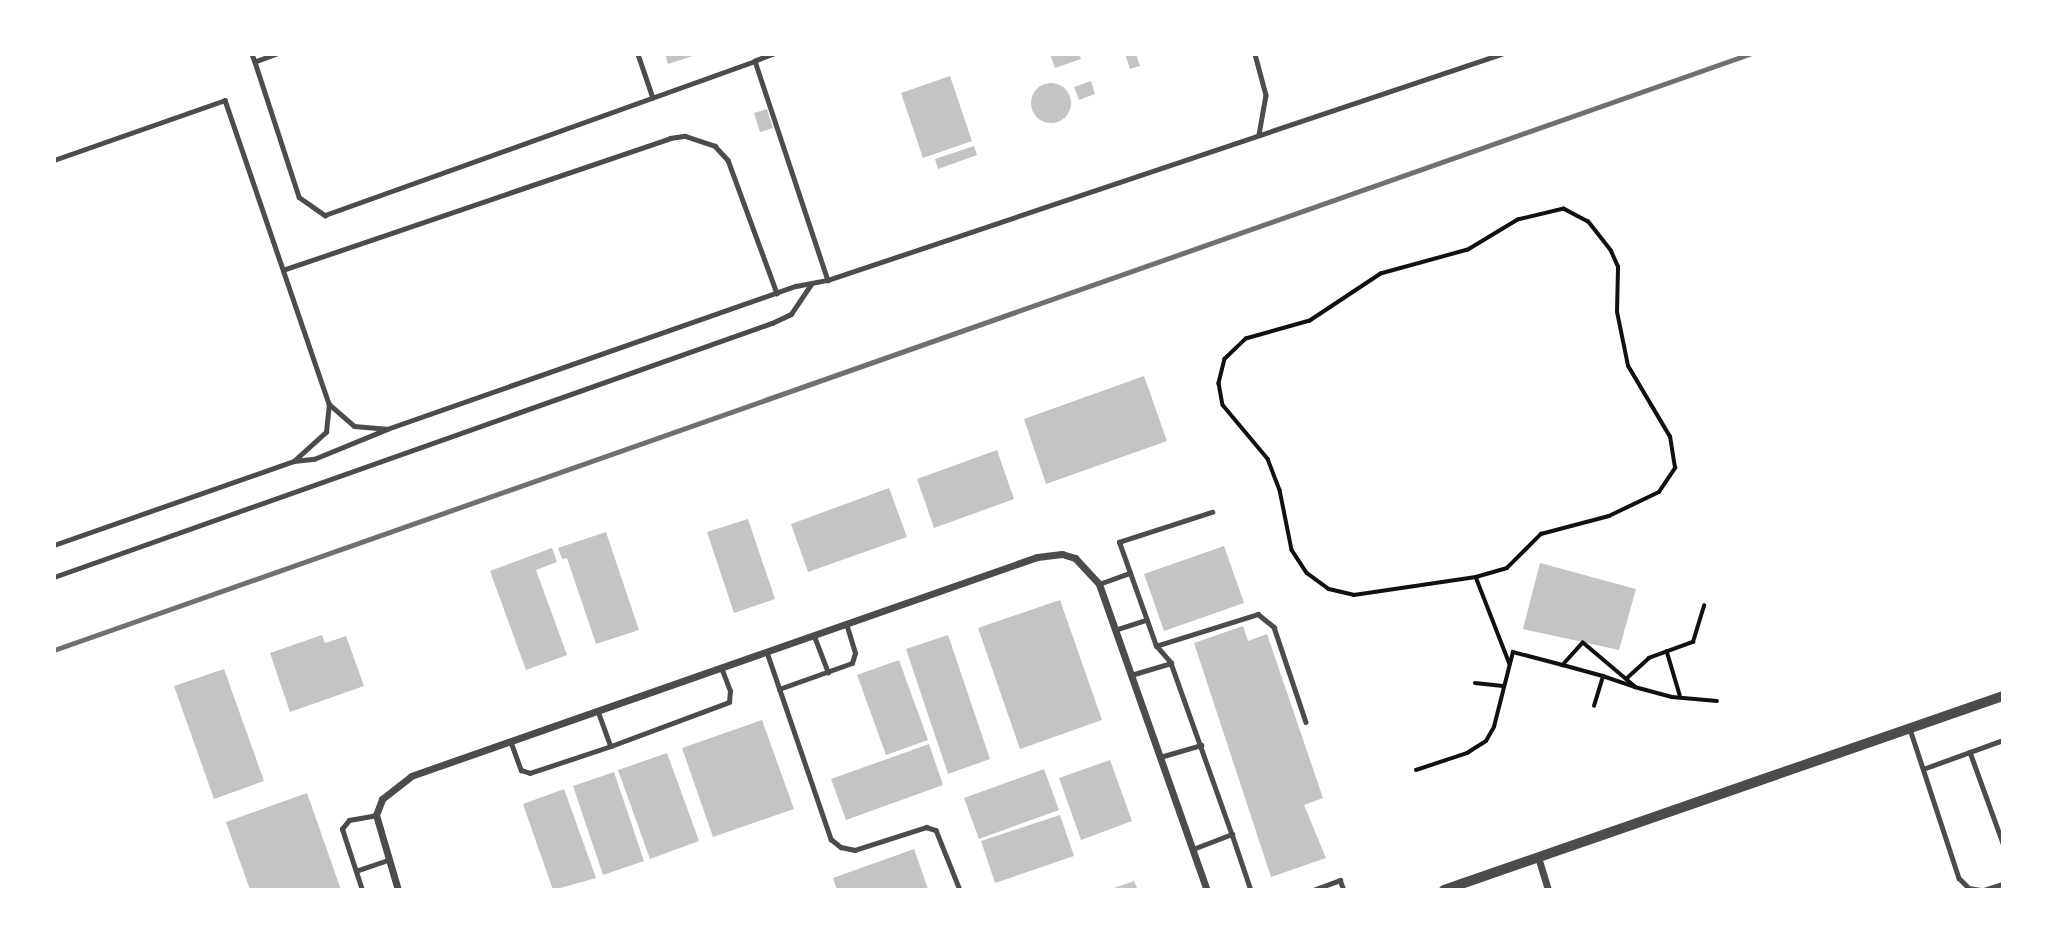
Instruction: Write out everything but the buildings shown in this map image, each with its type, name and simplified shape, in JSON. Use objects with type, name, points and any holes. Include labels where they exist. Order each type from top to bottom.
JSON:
[{"type":"street","points":[[398,890],[376,815],[382,799],[411,776],[1037,557],[1075,558],[1099,584],[1207,890]]},
{"type":"street","points":[[1444,890],[2003,696]]},
{"type":"street","points":[[1538,857],[1548,890]]},
{"type":"lane","points":[[252,54],[299,197],[325,215],[774,54]]},
{"type":"lane","points":[[255,62],[277,54]]},
{"type":"lane","points":[[638,54],[653,98]]},
{"type":"lane","points":[[1255,54],[1266,95],[1259,134]]},
{"type":"lane","points":[[54,545],[294,461],[314,459],[387,429],[778,293],[828,280],[1501,54]]},
{"type":"lane","points":[[755,61],[828,280]]},
{"type":"lane","points":[[54,160],[225,100],[330,404],[354,426],[387,429]]},
{"type":"lane","points":[[283,270],[670,138],[685,136],[715,146],[728,160],[778,293]]},
{"type":"lane","points":[[54,577],[772,323],[791,314],[811,283]]},
{"type":"lane","points":[[294,461],[323,438],[330,404]]},
{"type":"lane","points":[[1212,512],[1119,542],[1156,646],[1171,663],[1251,890]]},
{"type":"lane","points":[[1099,584],[1130,573]]},
{"type":"lane","points":[[1156,646],[1258,614],[1274,627],[1306,722]]},
{"type":"lane","points":[[1115,630],[1146,620]]},
{"type":"lane","points":[[779,689],[855,658],[846,624]]},
{"type":"lane","points":[[814,635],[828,671]]},
{"type":"lane","points":[[767,652],[831,839],[841,847],[855,850],[926,827],[936,830],[960,890]]},
{"type":"lane","points":[[1131,675],[1171,663]]},
{"type":"lane","points":[[511,741],[521,770],[530,773],[611,746],[729,702],[730,691],[721,668]]},
{"type":"lane","points":[[598,710],[611,746]]},
{"type":"lane","points":[[1910,729],[1959,878],[1969,888],[1983,890],[2003,884]]},
{"type":"lane","points":[[1923,768],[2003,740]]},
{"type":"lane","points":[[1160,757],[1201,745]]},
{"type":"lane","points":[[1970,752],[2003,843]]},
{"type":"lane","points":[[362,890],[342,830],[349,820],[376,815]]},
{"type":"lane","points":[[1192,849],[1233,835]]},
{"type":"lane","points":[[355,871],[388,860]]},
{"type":"lane","points":[[1313,890],[1340,880],[1344,890]]},
{"type":"path","points":[[1564,209],[1588,222],[1611,251],[1618,267],[1617,312],[1628,366],[1670,437],[1675,468],[1660,492],[1609,516],[1541,534],[1507,568],[1476,577],[1353,595],[1317,582],[1293,551],[1280,490],[1268,459],[1223,405],[1221,371],[1225,359],[1246,339],[1310,321],[1381,274],[1468,250],[1518,220],[1564,209]]},
{"type":"path","points":[[1476,577],[1510,664]]},
{"type":"path","points":[[1626,679],[1649,658],[1693,642],[1704,606]]},
{"type":"path","points":[[1563,665],[1583,643],[1635,687]]},
{"type":"path","points":[[1667,651],[1680,695]]},
{"type":"path","points":[[1416,770],[1467,753],[1486,741],[1513,652],[1635,687],[1717,701]]},
{"type":"path","points":[[1594,706],[1603,676]]},
{"type":"path","points":[[1475,683],[1504,687]]},
{"type":"railway","points":[[54,650],[1749,54]]}]
